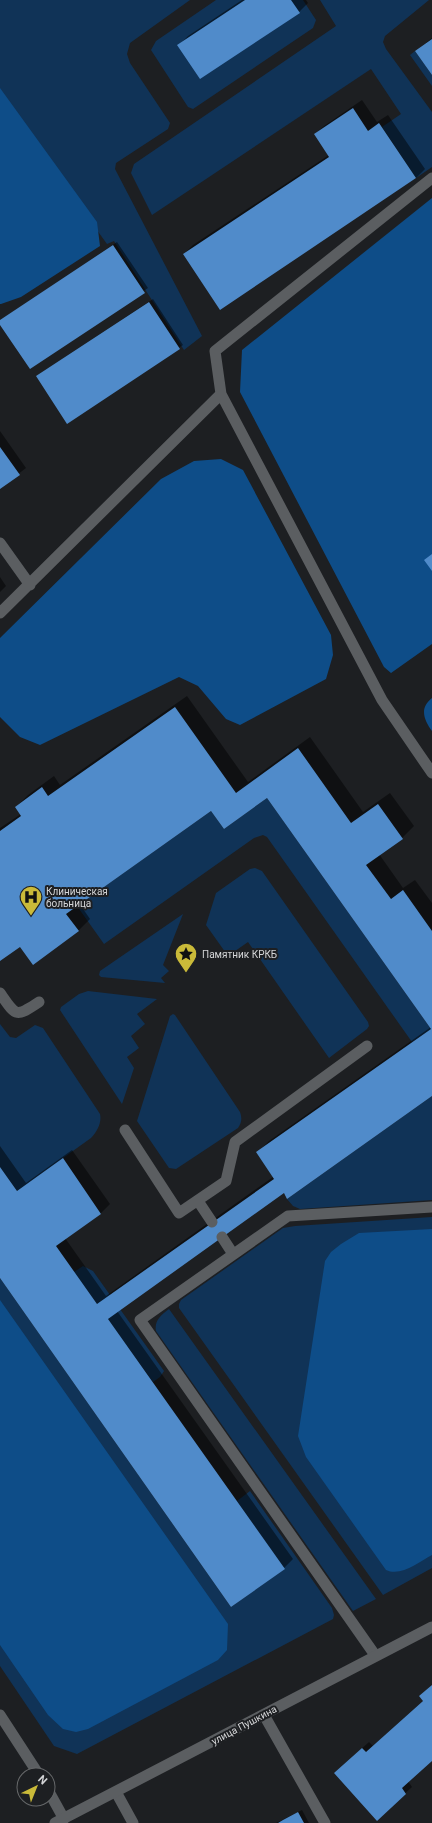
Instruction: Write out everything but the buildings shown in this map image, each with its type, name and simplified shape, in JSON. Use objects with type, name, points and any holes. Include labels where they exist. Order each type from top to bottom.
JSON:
[{"type":"street","points":[[432,178],[215,350],[221,394],[382,700],[432,773]]},
{"type":"street","points":[[0,613],[30,585],[221,394]]},
{"type":"street","points":[[0,543],[30,585]]},
{"type":"street","points":[[0,993],[13,1011],[16,1012],[25,1011],[39,1002]]},
{"type":"street","points":[[125,1130],[179,1213],[226,1181],[235,1142],[367,1046]]},
{"type":"street","points":[[198,1201],[212,1222]]},
{"type":"street","points":[[375,1655],[140,1320],[288,1216],[432,1207]]},
{"type":"street","points":[[222,1237],[233,1254]]},
{"type":"street","name":"улица Пушкина","points":[[59,1821],[264,1715],[375,1655],[432,1627]]},
{"type":"street","points":[[0,1715],[34,1767]]},
{"type":"street","points":[[264,1715],[325,1823]]},
{"type":"street","points":[[116,1792],[133,1823]]},
{"type":"street","points":[[54,1807],[59,1821]]},
{"type":"shaded area","points":[[0,0],[190,0],[130,43],[127,54],[130,63],[170,123],[168,129],[116,163],[115,169],[202,336],[184,350],[114,241],[107,244],[0,96]]},
{"type":"shaded area","points":[[216,0],[303,0],[316,20],[313,28],[193,109],[188,107],[151,50],[156,41]]},
{"type":"shaded area","points":[[320,0],[429,0],[385,36],[383,42],[386,49],[432,112],[432,167],[416,178],[382,127],[401,114],[371,69],[152,215],[131,173],[134,164],[336,26]]},
{"type":"shaded area","points":[[415,51],[432,75],[432,86],[410,55]]},
{"type":"shaded area","points":[[0,88],[97,222],[100,246],[21,297],[1,304],[0,304]]},
{"type":"shaded area","points":[[432,198],[432,644],[391,673],[384,667],[240,392],[242,350]]},
{"type":"shaded area","points":[[221,459],[243,470],[331,635],[333,655],[326,679],[240,725],[226,719],[198,686],[179,677],[40,745],[20,737],[0,717],[0,638],[161,479],[194,461]]},
{"type":"shaded area","points":[[432,698],[432,731],[425,718],[424,710],[425,706]]},
{"type":"shaded area","points":[[267,798],[431,1029],[412,1042],[267,837],[263,835],[254,838],[104,944],[77,906],[211,811],[224,829]]},
{"type":"shaded area","points":[[255,868],[262,871],[368,1022],[369,1026],[367,1029],[329,1058],[248,942],[228,956],[206,925],[216,893],[250,869]]},
{"type":"shaded area","points":[[183,914],[163,965],[169,971],[161,978],[165,983],[101,977],[99,975],[100,971]]},
{"type":"shaded area","points":[[88,991],[157,999],[137,1014],[145,1024],[131,1036],[139,1048],[127,1057],[134,1068],[122,1104],[60,1010],[61,1007],[79,994]]},
{"type":"shaded area","points":[[173,1014],[240,1112],[241,1118],[238,1128],[176,1169],[169,1168],[137,1121],[170,1016]]},
{"type":"shaded area","points":[[0,1024],[10,1037],[16,1038],[35,1025],[43,1028],[100,1114],[98,1127],[91,1138],[17,1191],[0,1167]]},
{"type":"shaded area","points":[[432,1096],[432,1200],[300,1209],[293,1206],[287,1199]]},
{"type":"shaded area","points":[[432,1217],[432,1568],[383,1595],[179,1308],[179,1304],[181,1300],[283,1228]]},
{"type":"shaded area","points":[[432,1229],[432,1555],[410,1568],[398,1572],[392,1572],[386,1570],[306,1457],[298,1436],[325,1261],[331,1252],[359,1233]]},
{"type":"shaded area","points":[[83,1266],[93,1271],[164,1371],[160,1377],[153,1382],[74,1272]]},
{"type":"shaded area","points":[[0,1278],[231,1607],[284,1569],[237,1501],[250,1491],[332,1608],[334,1615],[333,1619],[77,1754],[54,1746],[0,1666]]},
{"type":"shaded area","points":[[0,1300],[228,1624],[227,1650],[218,1660],[88,1729],[76,1732],[63,1729],[48,1715],[0,1645]]},
{"type":"shaded area","points":[[169,1309],[376,1599],[353,1611],[156,1331],[157,1321]]},
{"type":"place","name":"Клиническая больница","points":[[31,916]]},
{"type":"place","name":"Памятник КРКБ","points":[[186,974]]}]
